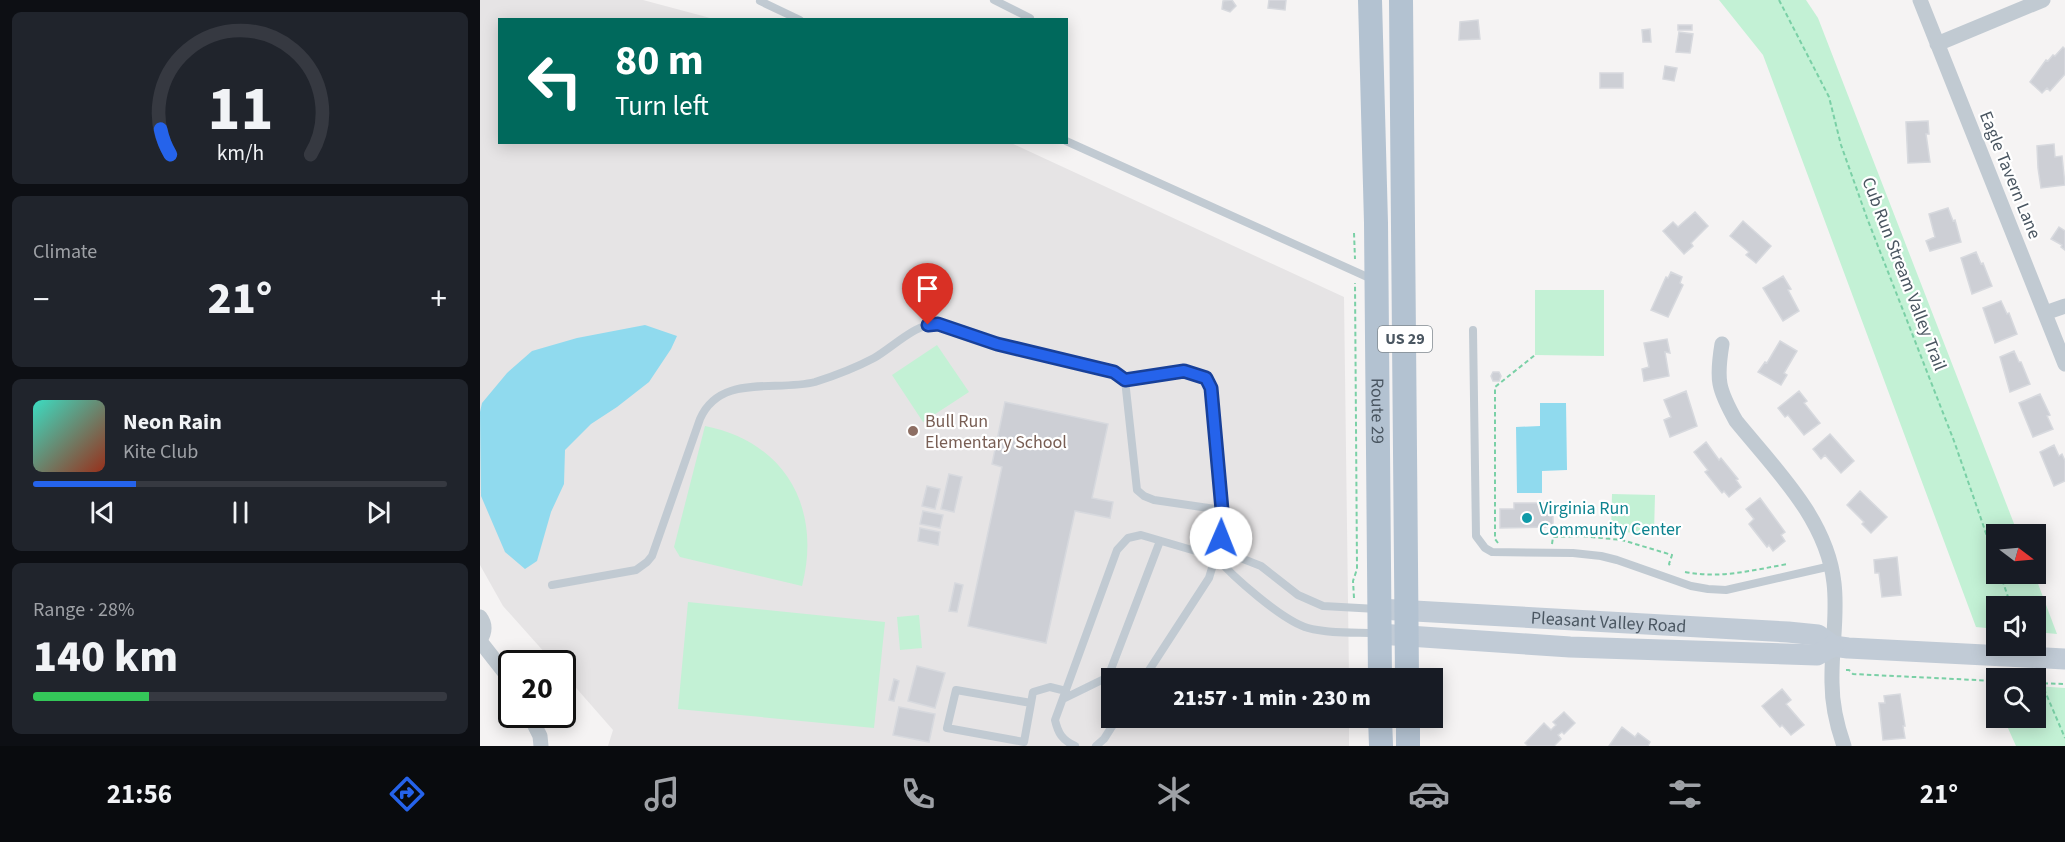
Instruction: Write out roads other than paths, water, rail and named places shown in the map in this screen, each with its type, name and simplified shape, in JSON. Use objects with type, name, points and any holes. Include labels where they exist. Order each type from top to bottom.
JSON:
[{"type":"main road","name":"Route 29","points":[[1370,0],[1366,277],[1380,668]]},
{"type":"main road","name":"Route 29","points":[[1401,0],[1407,668]]},
{"type":"main road","name":"Pleasant Valley Road","points":[[1379,609],[1788,632],[1818,635],[1833,646],[2065,659]]},
{"type":"main road","name":"Pleasant Valley Road","points":[[1379,633],[1407,637],[1570,647],[1818,655],[1833,646]]},
{"type":"main road","points":[[1380,728],[1381,746]]},
{"type":"main road","points":[[1408,728],[1408,746]]},
{"type":"street","name":"Eagle Tavern Lane","points":[[1920,0],[2065,364]]},
{"type":"street","points":[[1937,44],[2043,0]]},
{"type":"street","points":[[2045,313],[2065,306]]},
{"type":"street","points":[[1722,344],[1718,380],[1729,408],[1736,421],[1808,511],[1827,549],[1834,582],[1835,601],[1832,671],[1834,708],[1844,746]]},
{"type":"street","points":[[480,617],[484,625],[484,633],[480,640],[498,664]]},
{"type":"street","points":[[536,728],[541,746]]},
{"type":"lane","points":[[759,0],[797,18]]},
{"type":"lane","points":[[994,0],[1030,18]]},
{"type":"lane","points":[[1068,142],[1366,277]]},
{"type":"lane","points":[[552,585],[636,570],[647,562],[652,556],[704,411],[720,397],[747,386],[813,382],[873,358],[919,328],[938,324],[997,344],[1114,372],[1125,380],[1184,371],[1206,378],[1211,388],[1222,510],[1221,538],[1209,579],[1151,668]]},
{"type":"lane","points":[[1473,330],[1476,536],[1485,548],[1501,554],[1600,556],[1691,586],[1726,590],[1831,566]]},
{"type":"lane","points":[[1125,380],[1137,490],[1154,500],[1222,510]]},
{"type":"lane","points":[[1075,746],[1065,741],[1058,732],[1055,720],[1117,550],[1128,538],[1141,535],[1216,557],[1238,557],[1261,566],[1298,595],[1323,606],[1379,609]]},
{"type":"lane","points":[[1064,695],[1108,677],[1160,541]]},
{"type":"lane","points":[[1216,557],[1230,574],[1283,617],[1307,628],[1379,633]]},
{"type":"lane","points":[[1031,703],[956,690],[947,728],[1024,742],[1033,692],[1050,687],[1064,695]]},
{"type":"lane","points":[[1096,746],[1111,728]]},
{"type":"water","points":[[645,325],[677,336],[671,349],[649,382],[591,424],[565,450],[564,484],[551,512],[537,561],[525,569],[505,552],[481,496],[480,412],[482,403],[507,373],[532,351],[577,338]]},
{"type":"water","points":[[1540,403],[1566,403],[1567,470],[1542,471],[1542,493],[1517,493],[1516,427],[1540,426]]},
{"type":"place","name":"Bull Run Elementary School","points":[[913,431]]},
{"type":"place","name":"Virginia Run Community Center","points":[[1527,518]]}]
